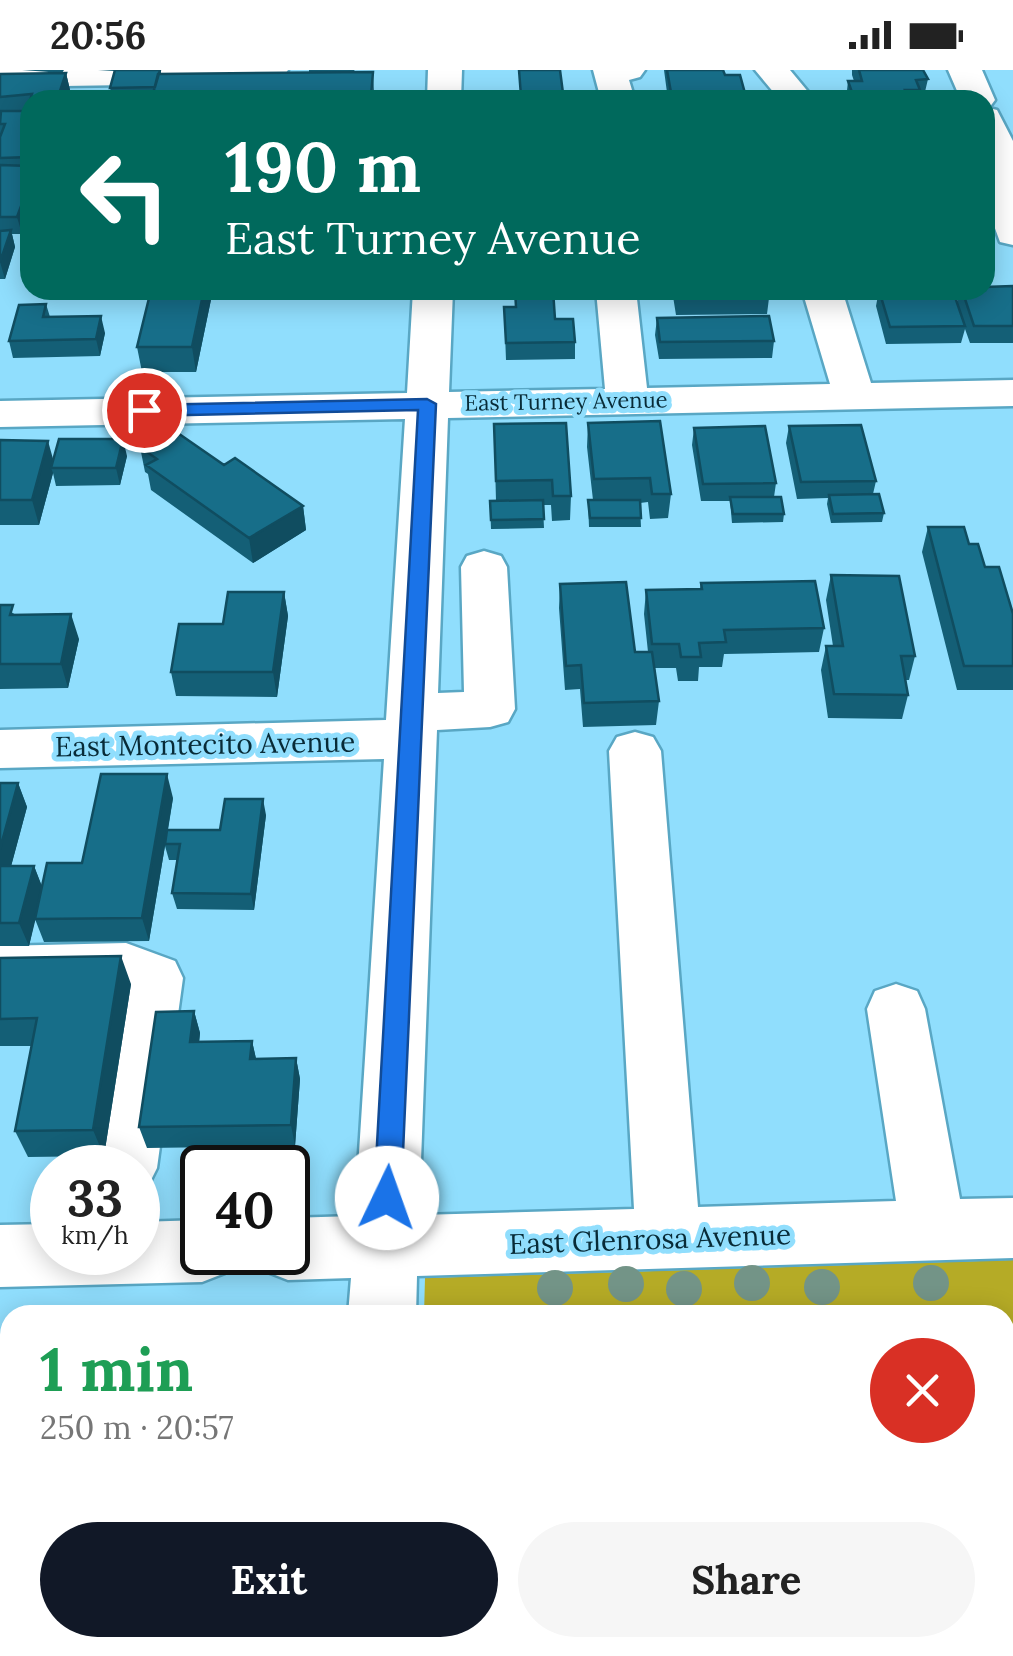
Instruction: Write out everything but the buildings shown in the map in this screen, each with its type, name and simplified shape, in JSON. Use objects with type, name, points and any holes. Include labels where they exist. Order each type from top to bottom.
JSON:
[{"type":"street","points":[[0,77],[271,70]]},
{"type":"street","points":[[615,90],[610,70],[628,70]]},
{"type":"street","points":[[772,70],[789,90]]},
{"type":"street","points":[[995,140],[1011,178],[1011,220]]},
{"type":"street","points":[[382,1305],[433,300]]},
{"type":"street","points":[[617,300],[627,400]]},
{"type":"street","points":[[825,300],[854,395]]},
{"type":"street","name":"East Turney Avenue","points":[[0,414],[1013,393]]},
{"type":"street","name":"East Montecito Avenue","points":[[0,750],[411,726],[490,709],[484,567]]},
{"type":"street","points":[[634,751],[668,1238]]},
{"type":"street","points":[[0,970],[126,967],[154,978],[128,1145]]},
{"type":"street","points":[[896,1010],[933,1230]]},
{"type":"street","name":"East Glenrosa Avenue","points":[[310,1249],[1013,1228]]},
{"type":"street","points":[[0,1256],[30,1255]]},
{"type":"shaded area","points":[[1013,1260],[1013,1305],[424,1305],[425,1278]]},
{"type":"route","points":[[144,410],[427,404],[387,1198]]}]
